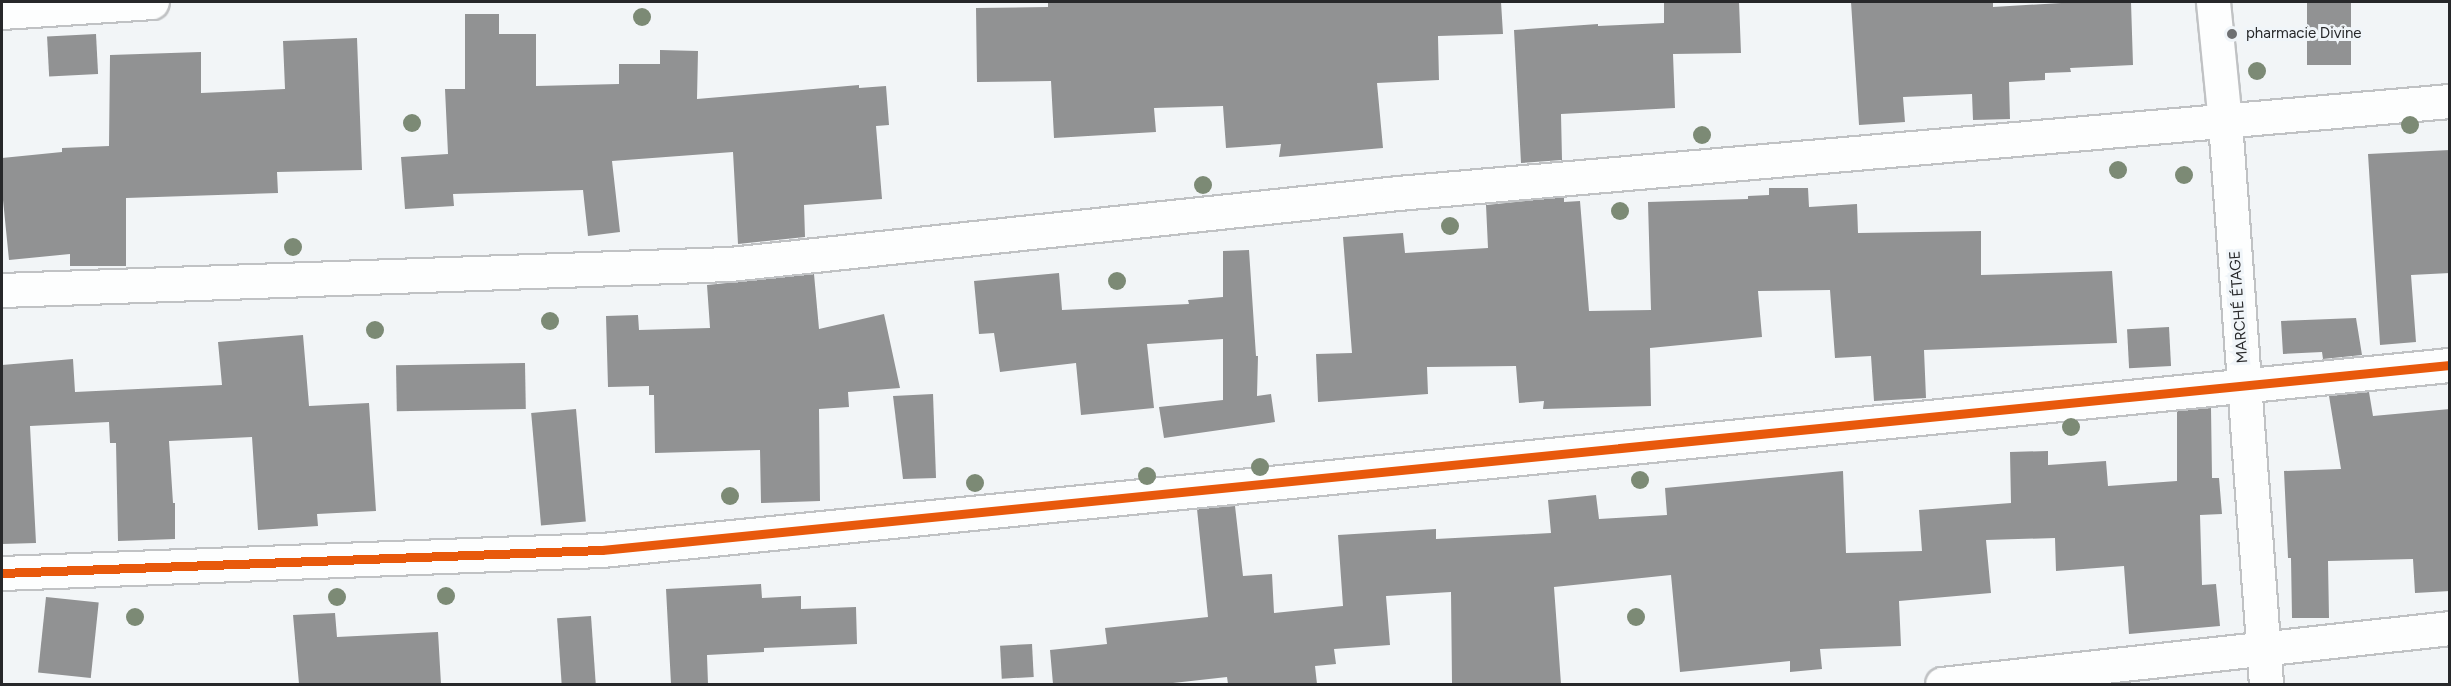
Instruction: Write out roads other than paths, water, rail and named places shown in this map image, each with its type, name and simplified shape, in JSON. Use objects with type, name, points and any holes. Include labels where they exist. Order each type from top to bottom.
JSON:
[{"type":"street","points":[[2,12],[152,2]]},
{"type":"street","name":"MARCHÉ ÉTAGE","points":[[2213,2],[2225,122],[2266,684]]},
{"type":"street","points":[[2,290],[730,264],[1398,193],[2450,101]]},
{"type":"street","points":[[2,573],[602,550],[2450,365]]},
{"type":"street","points":[[1942,684],[2450,628]]},
{"type":"place","name":"pharmacie Divine","points":[[2232,34]]}]
